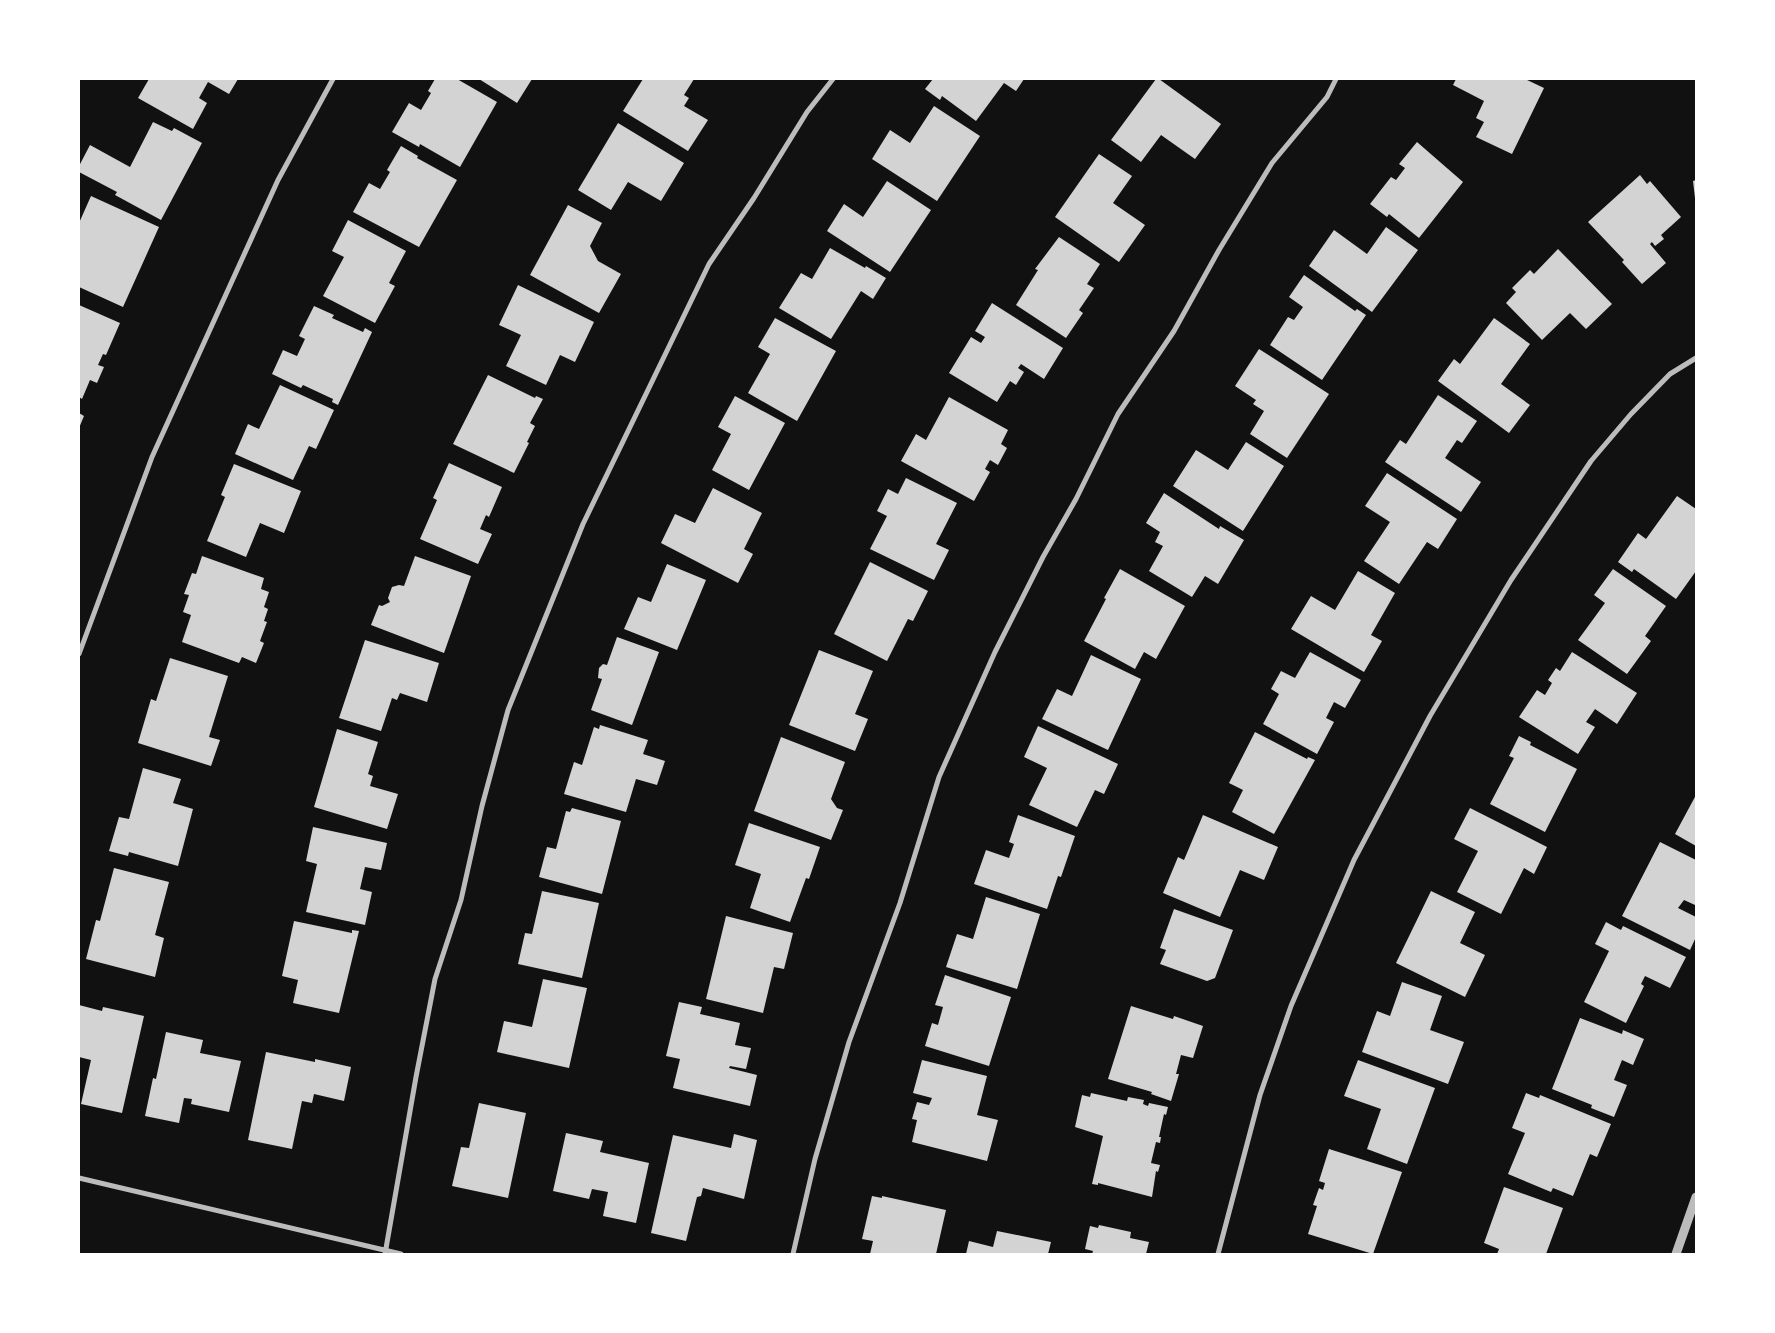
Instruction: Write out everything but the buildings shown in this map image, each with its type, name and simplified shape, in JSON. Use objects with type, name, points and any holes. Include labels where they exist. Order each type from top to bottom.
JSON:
[{"type":"street","points":[[79,654],[83,638],[152,457],[278,180],[333,79]]},
{"type":"street","points":[[385,1253],[435,979],[460,900],[482,806],[508,710],[583,524],[709,264],[754,198],[807,112],[833,79]]},
{"type":"street","points":[[793,1254],[815,1159],[849,1042],[900,903],[939,777],[994,652],[1043,557],[1076,499],[1118,414],[1174,331],[1219,250],[1272,163],[1326,97],[1336,79]]},
{"type":"street","points":[[1218,1254],[1260,1095],[1291,1006],[1354,860],[1430,716],[1511,580],[1591,460],[1631,414],[1670,374],[1696,358]]},
{"type":"street","points":[[79,1178],[385,1253],[401,1254]]},
{"type":"street","points":[[1676,1254],[1696,1197]]}]
